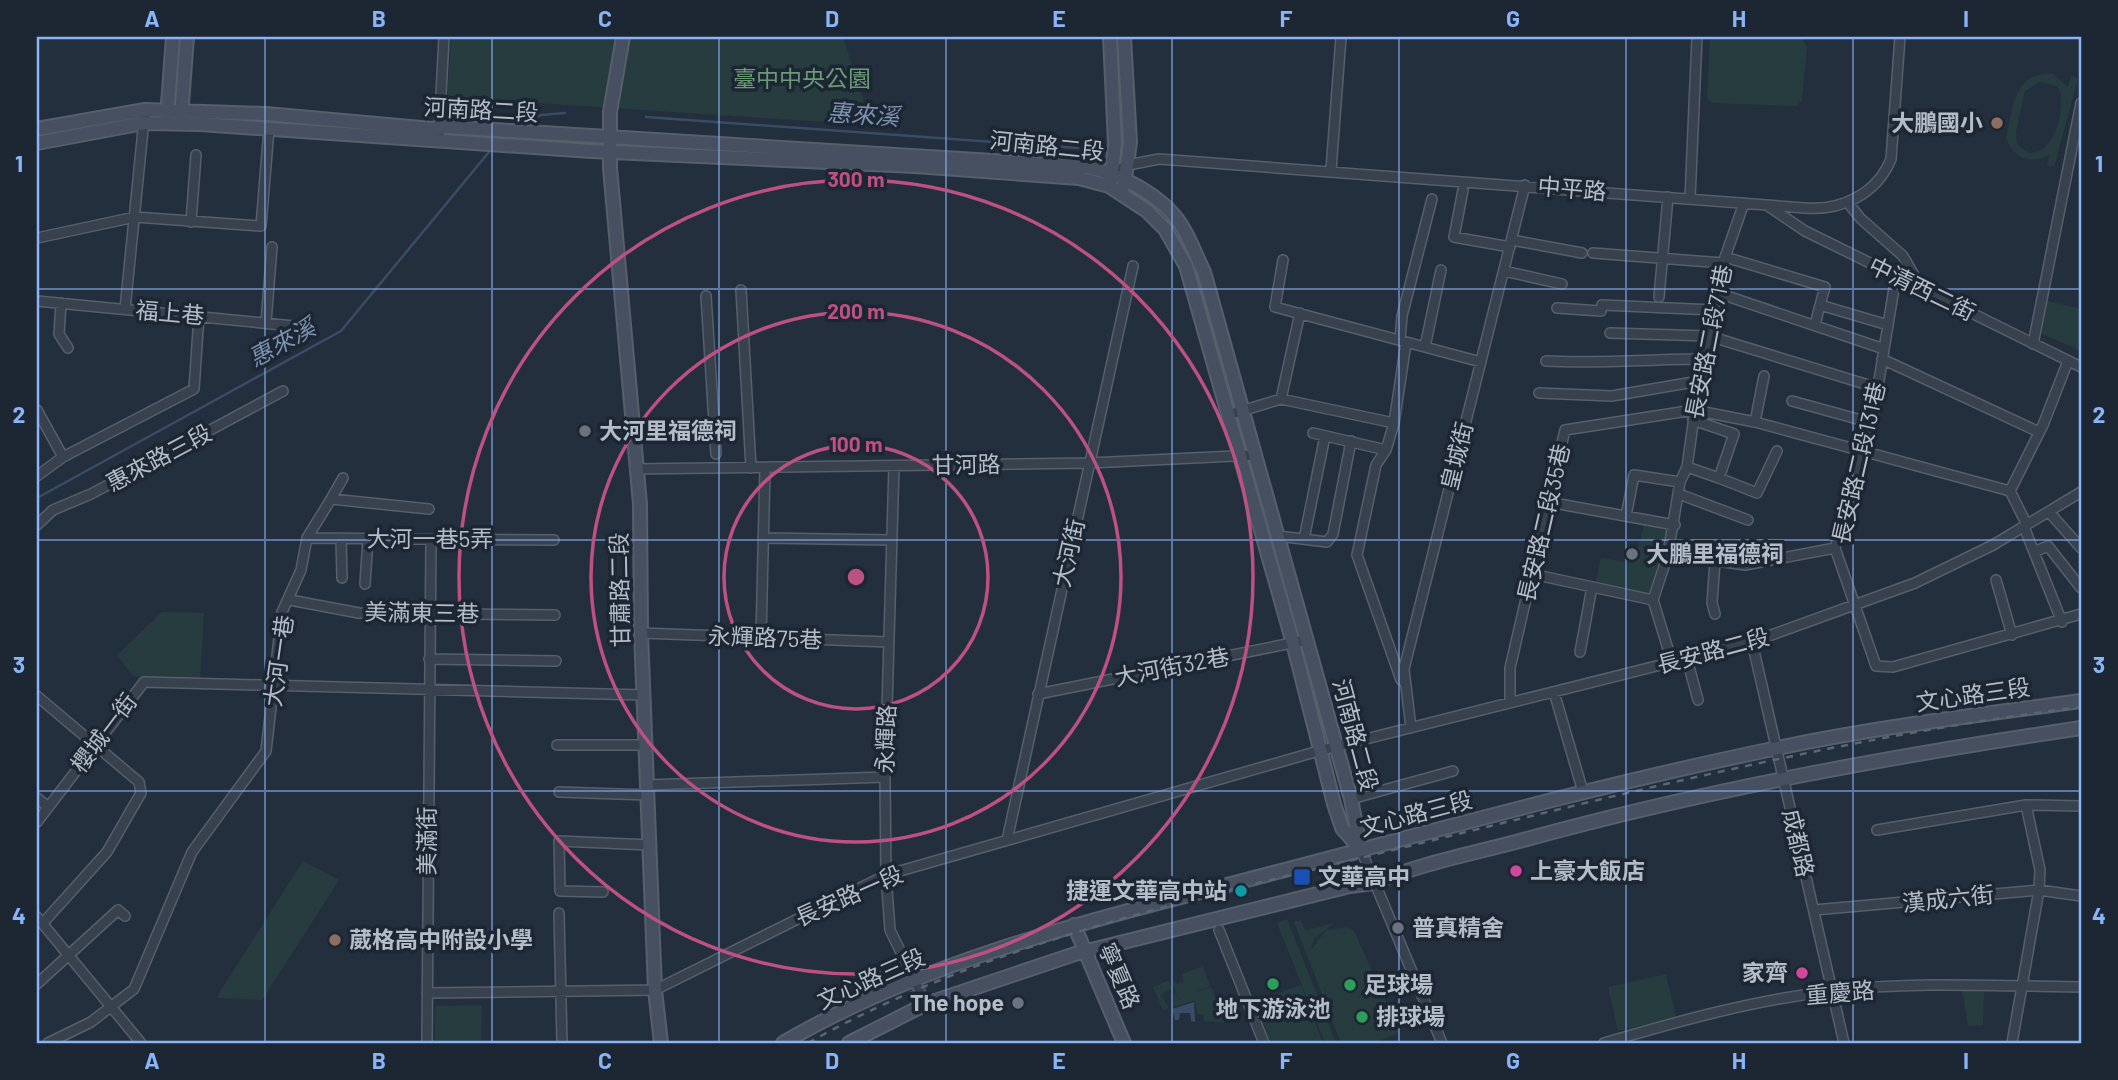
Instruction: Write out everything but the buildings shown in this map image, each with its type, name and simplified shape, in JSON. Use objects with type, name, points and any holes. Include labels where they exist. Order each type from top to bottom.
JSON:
[{"type":"street","points":[[167,117],[173,37]]},
{"type":"street","points":[[181,117],[187,37]]},
{"type":"street","points":[[439,134],[443,37]]},
{"type":"street","name":"甘肅路二段","points":[[623,37],[610,112],[609,145],[640,504],[641,633],[647,790],[655,990],[661,1043]]},
{"type":"street","points":[[1110,37],[1115,143],[1110,179]]},
{"type":"street","points":[[1122,193],[1130,142],[1124,37]]},
{"type":"street","points":[[1331,170],[1341,37]]},
{"type":"street","points":[[1690,199],[1697,37]]},
{"type":"street","name":"中平路","points":[[1110,179],[1128,165],[1160,159],[1490,182],[1816,209],[1848,203],[1869,190],[1885,172],[1891,159],[1900,37]]},
{"type":"street","points":[[2033,344],[2078,136],[2081,103]]},
{"type":"street","points":[[125,309],[145,110]]},
{"type":"street","name":"河南路二段","points":[[37,129],[145,110],[167,117]]},
{"type":"street","name":"河南路二段","points":[[37,143],[144,124],[167,117],[181,117],[1125,180],[1157,200],[1179,222],[1204,272],[1351,799],[1361,850]]},
{"type":"street","name":"河南路二段","points":[[181,117],[269,129],[439,134]]},
{"type":"street","points":[[37,238],[135,217],[261,226],[269,129]]},
{"type":"street","points":[[191,222],[196,155]]},
{"type":"street","name":"河南路二段","points":[[1110,179],[1122,193],[1166,229],[1182,257],[1293,643],[1342,828],[1361,850]]},
{"type":"street","name":"皇城街","points":[[1410,728],[1404,669],[1525,185]]},
{"type":"street","points":[[1463,190],[1454,237],[1582,253]]},
{"type":"street","points":[[1659,297],[1668,197]]},
{"type":"street","points":[[1405,690],[1357,555],[1376,465],[1386,450],[1394,422],[1403,341],[1402,316],[1432,199]]},
{"type":"street","name":"長安路二段71巷","points":[[1653,600],[1675,525],[1680,482],[1687,467],[1699,381],[1724,260],[1744,203]]},
{"type":"street","points":[[1848,203],[1861,219],[1903,256],[1923,289]]},
{"type":"street","name":"中清西二街","points":[[1767,205],[1805,231],[2081,367]]},
{"type":"street","points":[[266,321],[272,247]]},
{"type":"street","points":[[1593,253],[1662,259],[1724,260],[1825,287],[1815,326]]},
{"type":"street","points":[[1283,260],[1275,307],[1481,362]]},
{"type":"street","name":"大河街","points":[[1007,840],[1133,266]]},
{"type":"street","points":[[1425,347],[1441,270]]},
{"type":"street","points":[[1504,271],[1562,285]]},
{"type":"street","name":"長安路二段131巷","points":[[1896,276],[1872,423],[1835,548],[1876,666],[1893,667],[2012,635]]},
{"type":"street","points":[[741,290],[751,468]]},
{"type":"street","points":[[1718,293],[1884,349]]},
{"type":"street","points":[[706,296],[716,454]]},
{"type":"street","name":"福上巷","points":[[37,301],[266,321],[304,327]]},
{"type":"street","points":[[61,303],[59,334],[68,348]]},
{"type":"street","points":[[1558,308],[1601,311],[1602,305],[1714,310]]},
{"type":"street","points":[[1820,305],[1888,325]]},
{"type":"street","points":[[1281,399],[1300,313]]},
{"type":"street","points":[[37,476],[63,457],[194,388],[199,316]]},
{"type":"street","points":[[1609,333],[1709,336],[1878,388]]},
{"type":"street","points":[[1546,361],[1603,364],[1628,358],[1704,359]]},
{"type":"street","name":"長安路二段131巷","points":[[1882,359],[2039,432]]},
{"type":"street","points":[[2010,491],[2039,432],[2068,361]]},
{"type":"street","points":[[1755,422],[1764,376]]},
{"type":"street","points":[[1539,393],[1612,396],[1699,381]]},
{"type":"street","name":"惠來路三段","points":[[37,526],[53,510],[91,494],[283,391]]},
{"type":"street","points":[[1228,415],[1281,399],[1394,422]]},
{"type":"street","points":[[1792,401],[1872,423]]},
{"type":"street","points":[[37,410],[63,457]]},
{"type":"street","points":[[1694,415],[1755,422],[2010,491]]},
{"type":"street","points":[[1694,415],[1734,434],[1719,478]]},
{"type":"street","name":"長安路二段35巷","points":[[1510,703],[1510,668],[1565,430],[1694,415]]},
{"type":"street","points":[[1314,433],[1386,450]]},
{"type":"street","points":[[1304,539],[1325,436]]},
{"type":"street","points":[[1278,536],[1327,542],[1333,534],[1351,441]]},
{"type":"street","points":[[1687,467],[1757,494],[1776,451]]},
{"type":"street","name":"甘河路","points":[[635,469],[1090,463],[1241,458],[1255,455]]},
{"type":"street","name":"永輝路","points":[[894,466],[885,777],[886,875],[890,930],[926,1004]]},
{"type":"street","points":[[761,638],[765,468]]},
{"type":"street","points":[[1626,516],[1634,475],[1680,482]]},
{"type":"street","name":"大河一巷","points":[[48,1043],[91,1022],[134,989],[192,852],[266,751],[282,612],[290,600],[301,570],[307,538],[344,478]]},
{"type":"street","points":[[2010,491],[2062,622]]},
{"type":"street","name":"長安路二段","points":[[1322,750],[1752,642],[1914,583],[2026,526],[2081,492]]},
{"type":"street","points":[[1679,494],[1748,520]]},
{"type":"street","points":[[331,499],[429,509]]},
{"type":"street","points":[[1548,502],[1675,525]]},
{"type":"street","points":[[2049,512],[2081,548]]},
{"type":"street","name":"大河一巷5弄","points":[[307,538],[554,540]]},
{"type":"street","points":[[763,538],[892,540]]},
{"type":"street","points":[[341,539],[342,578]]},
{"type":"street","points":[[365,584],[368,539]]},
{"type":"street","name":"美滿街","points":[[427,993],[431,539]]},
{"type":"street","points":[[2034,552],[2048,546],[2081,588]]},
{"type":"street","points":[[1668,554],[1745,565],[1835,548]]},
{"type":"street","points":[[1715,561],[1712,603],[1715,614]]},
{"type":"street","points":[[1532,574],[1653,600],[1672,662]]},
{"type":"street","points":[[1996,580],[2012,635],[2062,622],[2081,614]]},
{"type":"street","points":[[1580,652],[1592,587]]},
{"type":"street","name":"美滿東三巷","points":[[290,600],[359,613],[555,615]]},
{"type":"street","name":"永輝路75巷","points":[[641,633],[889,642]]},
{"type":"street","name":"大河街32巷","points":[[1038,694],[1307,640]]},
{"type":"street","name":"成都路","points":[[1752,642],[1844,1043]]},
{"type":"street","points":[[429,659],[556,661]]},
{"type":"street","points":[[1687,659],[1698,700]]},
{"type":"street","name":"櫻城一街","points":[[37,822],[144,682],[275,688]]},
{"type":"street","points":[[275,688],[644,695]]},
{"type":"street","points":[[1553,692],[1583,792]]},
{"type":"street","points":[[37,696],[139,782],[141,793],[107,852],[40,920],[141,1043]]},
{"type":"street","name":"文心路三段","points":[[783,1043],[913,981],[1074,925],[1583,792],[1776,748],[1896,727],[2081,701]]},
{"type":"street","name":"文心路三段","points":[[849,1043],[926,1004],[1087,951],[1349,886],[1374,883],[1594,821],[1783,777],[1914,752],[2081,728]]},
{"type":"street","points":[[557,745],[646,746]]},
{"type":"street","name":"長安路一段","points":[[427,993],[655,990],[886,875],[1322,750]]},
{"type":"street","points":[[1351,799],[1453,771]]},
{"type":"street","points":[[559,792],[885,777]]},
{"type":"street","points":[[37,798],[48,807]]},
{"type":"street","points":[[1877,830],[2026,805],[2081,806]]},
{"type":"street","points":[[2012,1043],[2039,890],[2040,870],[2026,805]]},
{"type":"street","points":[[603,892],[560,891],[559,841],[650,845]]},
{"type":"street","points":[[1361,850],[1442,1043]]},
{"type":"street","name":"漢成六街","points":[[1814,910],[2039,890],[2081,896]]},
{"type":"street","points":[[37,984],[118,909],[125,916]]},
{"type":"street","points":[[559,913],[562,1043]]},
{"type":"street","name":"寧夏路","points":[[1074,925],[1124,1043]]},
{"type":"street","points":[[1219,930],[1247,1012],[1264,1043]]},
{"type":"street","name":"重慶路","points":[[1604,1043],[1746,1005],[1832,991],[2081,987]]},
{"type":"street","points":[[427,993],[427,1043]]},
{"type":"green space","name":"臺中中央公園","points":[[451,37],[843,37],[871,125],[536,103],[447,101]]},
{"type":"green space","points":[[1710,39],[1802,39],[1807,47],[1802,100],[1797,106],[1713,103],[1707,98]]},
{"type":"green space","points":[[2053,74],[2068,87],[2071,76],[2078,78],[2054,167],[2047,166],[2049,155],[2029,160],[2018,155],[2006,138],[2017,94],[2022,85],[2040,75]],"holes":[[[2040,82],[2057,86],[2061,103],[2058,126],[2047,145],[2039,151],[2029,153],[2017,144],[2016,132],[2025,91]]]},
{"type":"green space","points":[[2044,300],[2081,309],[2081,351],[2040,333]]},
{"type":"green space","points":[[1645,522],[1672,527],[1651,597],[1595,585],[1601,558],[1634,563]]},
{"type":"green space","points":[[162,612],[204,613],[200,679],[133,676],[117,655]]},
{"type":"green space","points":[[303,861],[339,880],[262,1000],[216,998]]},
{"type":"green space","points":[[1287,919],[1336,1043],[1325,1043],[1277,923]]},
{"type":"green space","points":[[1301,920],[1305,930],[1334,923],[1314,939],[1311,950],[1326,930],[1348,927],[1354,931],[1400,1033],[1373,1043],[1341,1043],[1294,922]]},
{"type":"green space","points":[[1203,966],[1210,986],[1192,993],[1211,987],[1225,1023],[1203,1021],[1204,1015],[1197,1014],[1195,1000],[1171,1008],[1174,992],[1178,998],[1171,979],[1177,984],[1184,982],[1182,974]]},
{"type":"green space","points":[[1666,974],[1676,1017],[1618,1031],[1608,987]]},
{"type":"green space","points":[[1169,980],[1172,988],[1161,995],[1169,1008],[1163,1010],[1153,987]]},
{"type":"green space","points":[[1301,985],[1323,1043],[1271,1043],[1255,1002]]},
{"type":"green space","points":[[1962,990],[1984,992],[1983,1025],[1968,1026]]},
{"type":"green space","points":[[482,1005],[481,1043],[434,1043],[436,1006]]},
{"type":"water","points":[[1194,1002],[1195,1022],[1191,1021],[1190,1013],[1180,1013],[1179,1020],[1175,1020],[1172,1009]]},
{"type":"waterway","name":"惠來溪","points":[[520,123],[541,115],[565,113]]},
{"type":"waterway","name":"惠來溪","points":[[646,117],[1078,148]]},
{"type":"waterway","name":"惠來溪","points":[[37,498],[341,331],[489,152]]},
{"type":"railway","points":[[808,1043],[947,977],[1020,950],[1168,906],[1735,768],[1907,734],[2081,707]]},
{"type":"place","name":"大鵬國小","points":[[1997,123]]},
{"type":"place","name":"大河里福德祠","points":[[585,431]]},
{"type":"place","name":"大鵬里福德祠","points":[[1632,554]]},
{"type":"place","name":"上豪大飯店","points":[[1516,871]]},
{"type":"place","name":"文華高中","points":[[1302,877]]},
{"type":"place","name":"捷運文華高中站","points":[[1241,891]]},
{"type":"place","name":"普真精舍","points":[[1398,928]]},
{"type":"place","name":"葳格高中附設小學","points":[[335,940]]},
{"type":"place","name":"家齊","points":[[1802,973]]},
{"type":"place","name":"地下游泳池","points":[[1273,984]]},
{"type":"place","name":"足球場","points":[[1350,985]]},
{"type":"place","name":"The hope","points":[[1018,1003]]},
{"type":"place","name":"排球場","points":[[1362,1017]]}]
